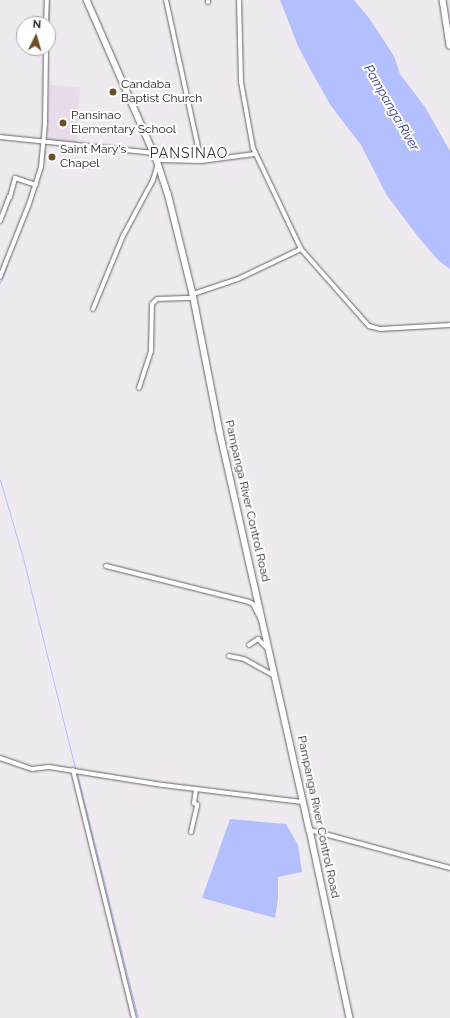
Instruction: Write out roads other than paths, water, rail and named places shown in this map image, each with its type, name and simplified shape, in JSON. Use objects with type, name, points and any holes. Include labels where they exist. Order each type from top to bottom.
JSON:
[{"type":"main road","name":"Pampanga River Control Road","points":[[87,0],[158,162],[168,193],[194,296],[220,432],[265,628],[302,802],[310,830],[350,1018]]},
{"type":"main road","points":[[443,0],[450,45]]},
{"type":"street","points":[[46,16],[47,0]]},
{"type":"street","points":[[166,0],[201,161]]},
{"type":"street","points":[[239,0],[241,82],[255,154],[301,249],[369,326],[380,328],[450,325]]},
{"type":"street","points":[[0,277],[36,185],[43,158],[46,56]]},
{"type":"street","points":[[0,137],[154,153]]},
{"type":"street","points":[[93,309],[123,236],[153,180],[158,162],[201,161],[255,154]]},
{"type":"street","points":[[0,221],[10,196],[15,178],[36,185]]},
{"type":"street","points":[[139,388],[151,351],[152,304],[157,299],[194,296],[254,271],[301,249]]},
{"type":"street","points":[[106,566],[249,602],[252,604],[265,628]]},
{"type":"street","points":[[248,645],[258,639],[270,651]]},
{"type":"street","points":[[229,656],[244,659],[275,676]]},
{"type":"street","points":[[0,758],[32,769],[45,767],[73,770],[196,789],[302,802]]},
{"type":"street","points":[[73,770],[134,1018]]},
{"type":"street","points":[[191,832],[197,805],[194,803],[196,789]]},
{"type":"street","points":[[310,830],[450,868]]},
{"type":"water","name":"Pampanga River","points":[[280,0],[354,0],[369,18],[394,56],[400,74],[425,107],[450,151],[450,269],[439,261],[419,238],[386,194],[361,145],[331,106],[309,67],[298,46]]},
{"type":"water","points":[[230,819],[286,824],[298,845],[302,872],[278,877],[278,899],[275,918],[202,898]]},
{"type":"waterway","points":[[49,0],[49,16]]},
{"type":"waterway","points":[[44,158],[45,150]]},
{"type":"waterway","points":[[0,283],[7,265]]},
{"type":"waterway","points":[[0,480],[23,558],[75,768]]},
{"type":"waterway","points":[[77,774],[138,1018]]},
{"type":"place","name":"Candaba Baptist Church","points":[[113,92]]},
{"type":"place","name":"Pansinao Elementary School","points":[[63,123]]},
{"type":"place","name":"Saint Mary's Chapel","points":[[52,157]]},
{"type":"district","name":"PANSINAO","points":[[189,153]]}]
